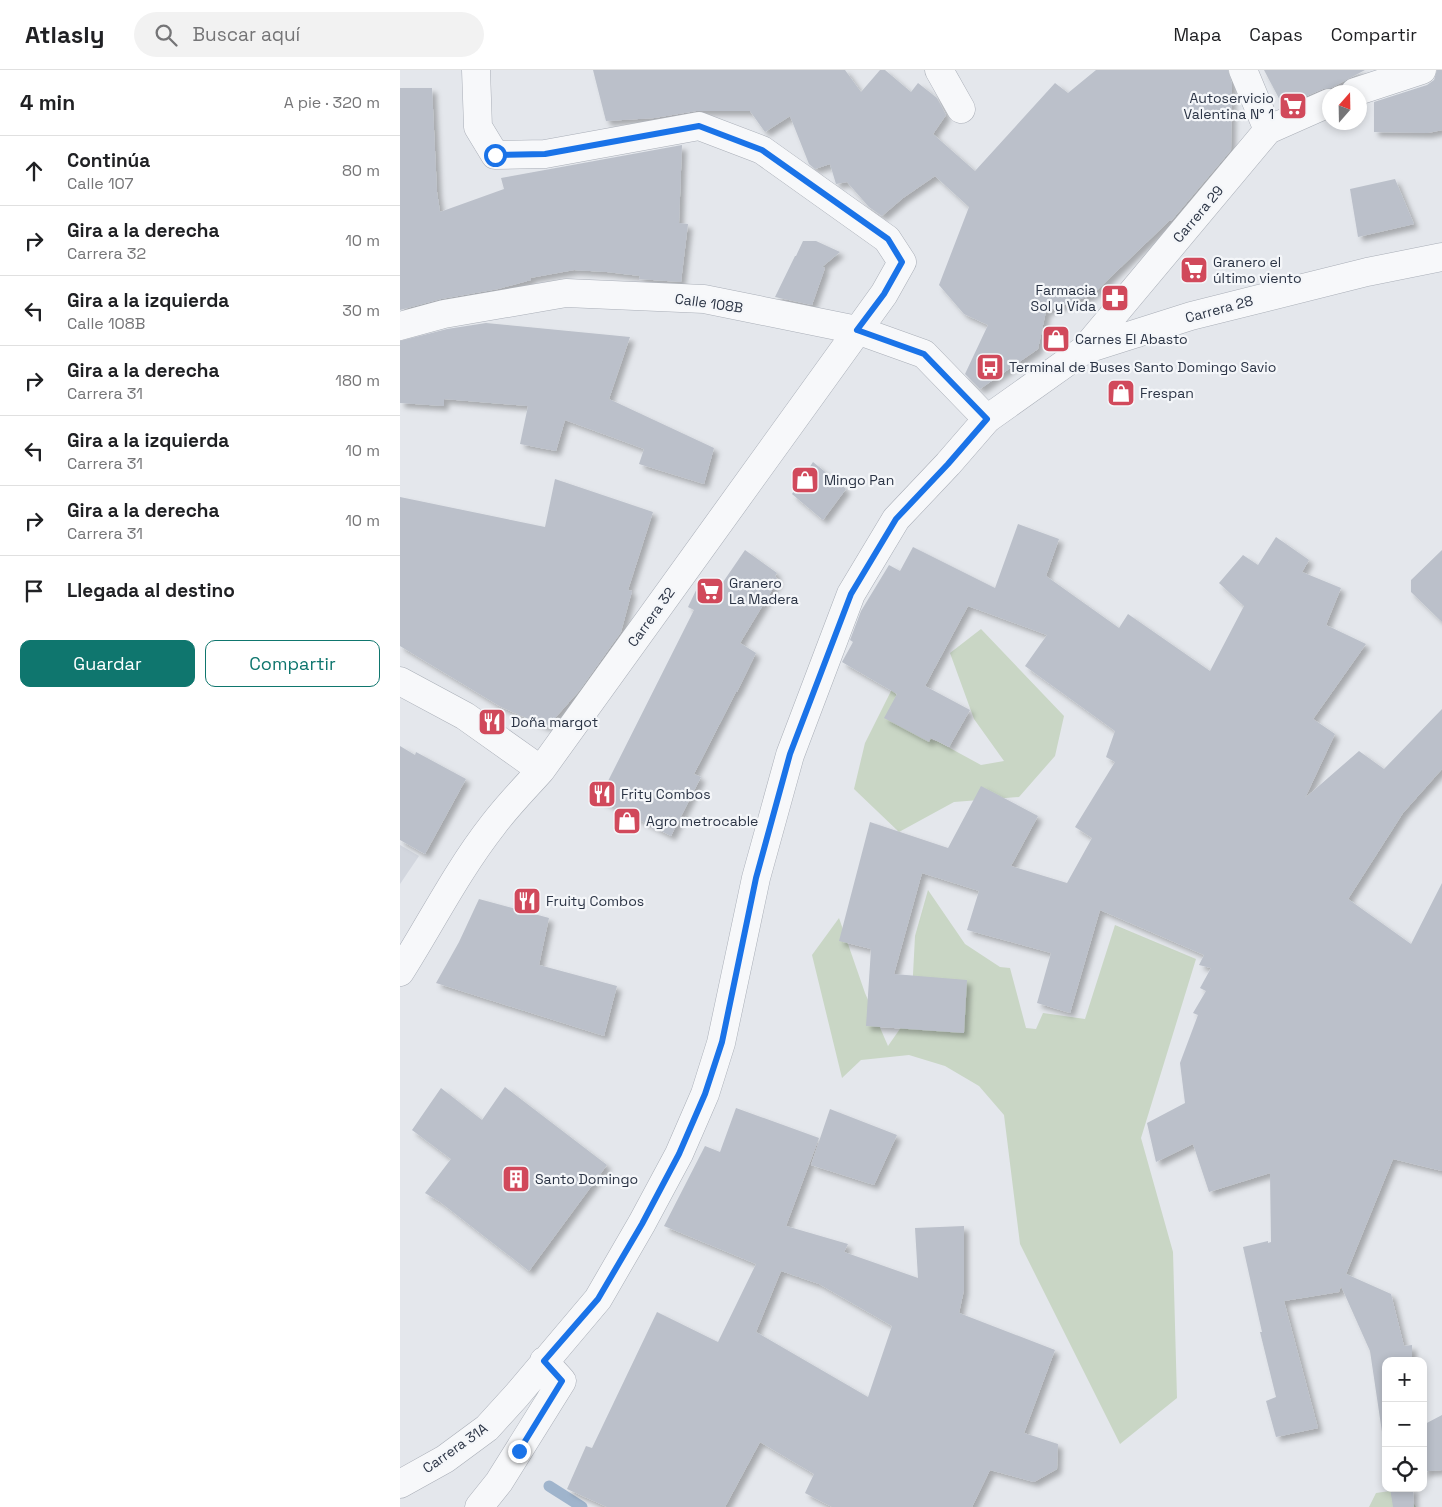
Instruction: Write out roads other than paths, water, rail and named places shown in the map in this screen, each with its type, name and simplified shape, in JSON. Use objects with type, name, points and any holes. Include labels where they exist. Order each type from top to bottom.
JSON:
[{"type":"street","name":"Carrera 32","points":[[400,972],[463,867],[510,803],[541,770],[884,294],[902,262],[888,239],[762,150],[699,126],[545,154],[495,155],[478,127],[476,70]]},
{"type":"street","points":[[939,70],[961,109]]},
{"type":"street","points":[[1243,70],[1268,130]]},
{"type":"street","points":[[1367,88],[1422,70]]},
{"type":"street","name":"Carrera 29","points":[[1084,350],[1268,130],[1322,106]]},
{"type":"street","name":"Carrera 28","points":[[679,1154],[705,1094],[722,1042],[756,878],[790,754],[851,594],[896,519],[987,419],[1084,350],[1191,316],[1368,272],[1442,257]]},
{"type":"street","name":"Calle 108B","points":[[400,326],[444,314],[566,292],[704,299],[857,330],[924,354],[987,419]]},
{"type":"street","points":[[400,681],[465,716],[541,770]]},
{"type":"street","name":"Carrera 31A","points":[[400,1484],[445,1459],[487,1428],[517,1395],[598,1299],[642,1224],[679,1154]]},
{"type":"street","points":[[479,1507],[499,1482],[562,1381],[544,1361]]},
{"type":"waterway","points":[[549,1486],[582,1507]]},
{"type":"place","name":"Autoservicio Valentina N° 1","points":[[1293,106]]},
{"type":"place","name":"Granero el último viento","points":[[1194,270]]},
{"type":"place","name":"Farmacia Sol y Vida","points":[[1115,298]]},
{"type":"place","name":"Carnes El Abasto","points":[[1056,339]]},
{"type":"place","name":"Terminal de Buses Santo Domingo Savio","points":[[990,367]]},
{"type":"place","name":"Frespan","points":[[1121,393]]},
{"type":"place","name":"Mingo Pan","points":[[805,480]]},
{"type":"place","name":"Granero La Madera","points":[[710,591]]},
{"type":"place","name":"Doña margot","points":[[492,722]]},
{"type":"place","name":"Frity Combos","points":[[602,794]]},
{"type":"place","name":"Agro metrocable","points":[[627,821]]},
{"type":"place","name":"Fruity Combos","points":[[527,901]]},
{"type":"place","name":"Santo Domingo","points":[[516,1179]]}]
